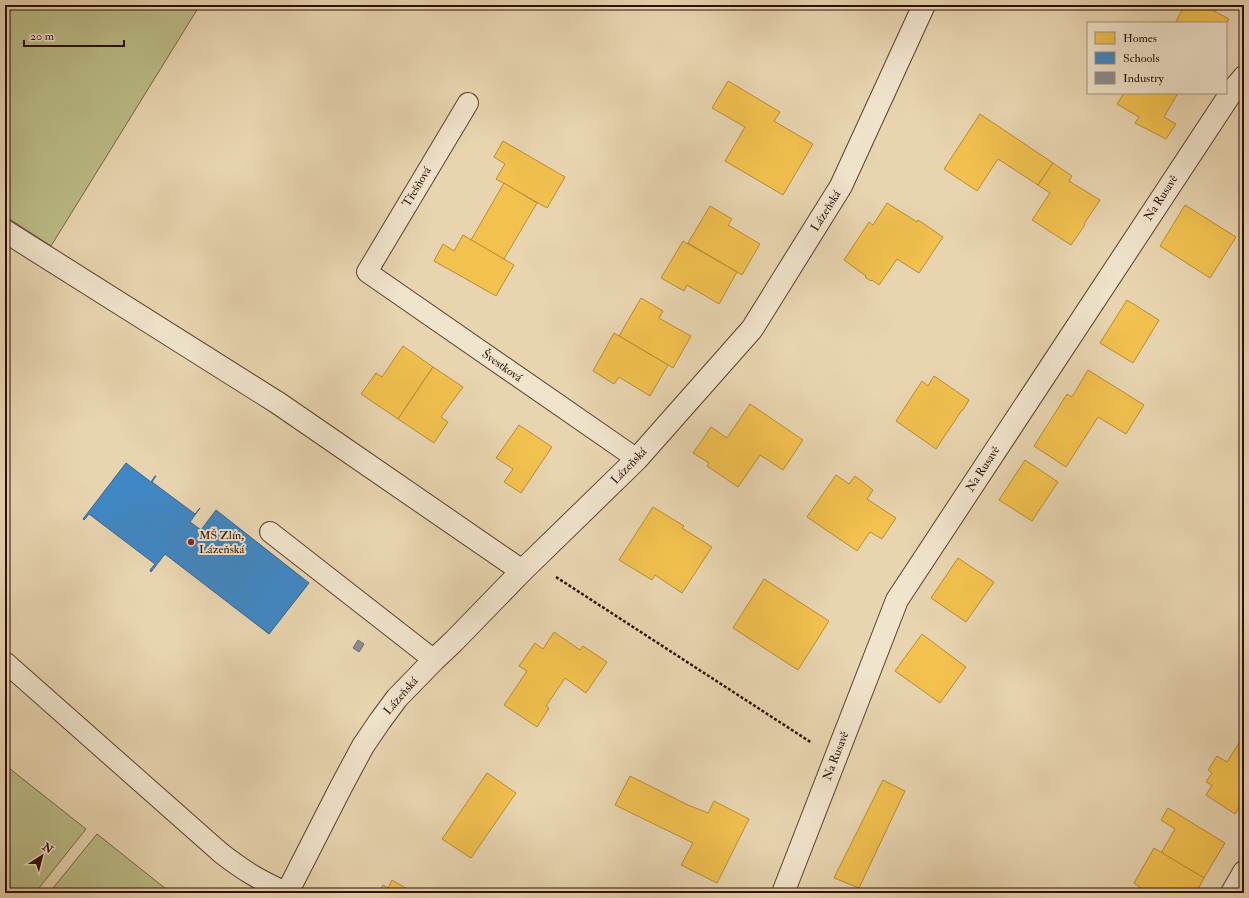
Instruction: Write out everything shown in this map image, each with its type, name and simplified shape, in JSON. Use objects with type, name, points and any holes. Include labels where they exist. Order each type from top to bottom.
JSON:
[{"type":"street","name":"Lázeňská","points":[[288,893],[363,746],[397,698],[527,566],[637,459],[752,329],[841,186],[924,5]]},
{"type":"street","name":"Na Rusavě","points":[[783,893],[897,600],[1228,96],[1244,77]]},
{"type":"street","points":[[5,231],[278,403],[527,566]]},
{"type":"street","points":[[1232,893],[1244,872]]},
{"type":"lane","name":"Třešňová","points":[[367,272],[468,103]]},
{"type":"lane","name":"Švestková","points":[[367,272],[637,459]]},
{"type":"lane","points":[[270,532],[434,660]]},
{"type":"lane","points":[[5,662],[221,853],[252,876],[288,893]]},
{"type":"path","points":[[527,566],[835,758]]},
{"type":"green space","points":[[5,5],[200,5],[51,246],[5,216]]},
{"type":"green space","points":[[5,765],[86,829],[35,893],[5,893]]},
{"type":"green space","points":[[97,834],[171,893],[49,893]]},
{"type":"building: Homes","points":[[1185,5],[1203,5],[1229,19],[1227,22],[1176,22]]},
{"type":"building: Homes","points":[[728,81],[780,112],[774,121],[813,144],[783,195],[725,161],[745,127],[712,108]]},
{"type":"building: Homes","points":[[1123,94],[1177,94],[1164,117],[1176,124],[1166,139],[1135,123],[1139,117],[1117,104]]},
{"type":"building: Homes","points":[[980,114],[1053,163],[1038,185],[998,159],[977,191],[944,169]]},
{"type":"building: Homes","points":[[503,141],[565,177],[547,208],[496,179],[505,164],[494,157]]},
{"type":"building: Homes","points":[[1053,163],[1072,176],[1069,181],[1100,200],[1071,245],[1032,220],[1050,193],[1038,185]]},
{"type":"building: Homes","points":[[504,183],[537,203],[504,259],[471,240]]},
{"type":"building: Homes","points":[[887,203],[917,222],[918,220],[943,237],[919,273],[897,259],[879,285],[865,277],[866,276],[844,260],[869,222],[873,225]]},
{"type":"building: Homes","points":[[1185,205],[1236,237],[1210,278],[1160,246]]},
{"type":"building: Homes","points":[[710,206],[732,219],[728,225],[760,244],[742,275],[688,243]]},
{"type":"building: Homes","points":[[463,235],[514,265],[496,296],[434,261],[443,244],[454,251]]},
{"type":"building: Homes","points":[[683,241],[737,272],[719,304],[687,285],[684,291],[661,278]]},
{"type":"building: Homes","points":[[641,298],[663,311],[659,318],[691,336],[673,368],[619,336]]},
{"type":"building: Homes","points":[[1127,300],[1159,320],[1133,363],[1100,343]]},
{"type":"building: Homes","points":[[614,333],[668,365],[650,396],[619,377],[614,384],[593,371]]},
{"type":"building: Homes","points":[[403,346],[433,367],[398,419],[361,394],[376,373],[382,377]]},
{"type":"building: Homes","points":[[433,367],[463,387],[441,417],[448,422],[434,443],[398,419]]},
{"type":"building: Homes","points":[[1088,370],[1144,405],[1126,434],[1098,417],[1066,467],[1034,446],[1067,394],[1072,397]]},
{"type":"building: Homes","points":[[934,376],[969,400],[936,449],[896,421],[922,381],[928,386]]},
{"type":"building: Homes","points":[[750,404],[803,440],[783,470],[760,455],[738,487],[707,466],[709,463],[693,453],[711,427],[727,438]]},
{"type":"building: Homes","points":[[519,425],[552,447],[521,493],[504,482],[513,469],[496,458]]},
{"type":"building: Homes","points":[[1025,460],[1058,482],[1032,521],[999,500]]},
{"type":"building: Homes","points":[[836,475],[849,484],[855,476],[873,490],[867,499],[896,518],[882,539],[870,532],[857,551],[807,517]]},
{"type":"building: Homes","points":[[653,507],[684,526],[682,528],[712,547],[682,593],[655,575],[652,580],[619,560]]},
{"type":"building: Homes","points":[[958,558],[994,582],[966,622],[931,598]]},
{"type":"building: Homes","points":[[764,579],[829,621],[798,670],[733,628]]},
{"type":"building: Homes","points":[[554,632],[580,650],[583,646],[607,662],[586,693],[565,678],[546,706],[549,708],[537,727],[504,705],[527,671],[519,666],[535,643],[543,649]]},
{"type":"building: Homes","points":[[922,634],[966,667],[940,703],[895,671]]},
{"type":"building: Homes","points":[[1244,735],[1244,799],[1235,814],[1206,795],[1212,785],[1206,782],[1212,773],[1208,770],[1217,756],[1227,762]]},
{"type":"building: Homes","points":[[487,773],[516,793],[471,858],[442,839]]},
{"type":"building: Homes","points":[[630,776],[688,805],[708,813],[714,801],[749,819],[717,883],[681,865],[693,843],[615,805]]},
{"type":"building: Homes","points":[[883,780],[905,791],[859,888],[834,878]]},
{"type":"building: Homes","points":[[1168,808],[1225,843],[1204,878],[1161,853],[1175,829],[1161,820]]},
{"type":"building: Homes","points":[[1154,848],[1204,878],[1196,893],[1138,893],[1141,888],[1134,883]]},
{"type":"building: Homes","points":[[392,880],[414,893],[379,893],[383,885],[388,888]]},
{"type":"building: Schools","name":"MŠ Zlín, Lázeňská","points":[[126,463],[151,482],[156,476],[152,482],[195,514],[200,508],[190,522],[201,530],[216,510],[309,583],[269,634],[165,554],[151,572],[150,570],[155,564],[89,514],[84,520],[83,519]]},
{"type":"building: Industry","points":[[358,640],[364,644],[359,652],[353,648]]},
{"type":"place","name":"MŠ Zlín, Lázeňská","points":[[191,542]]}]
